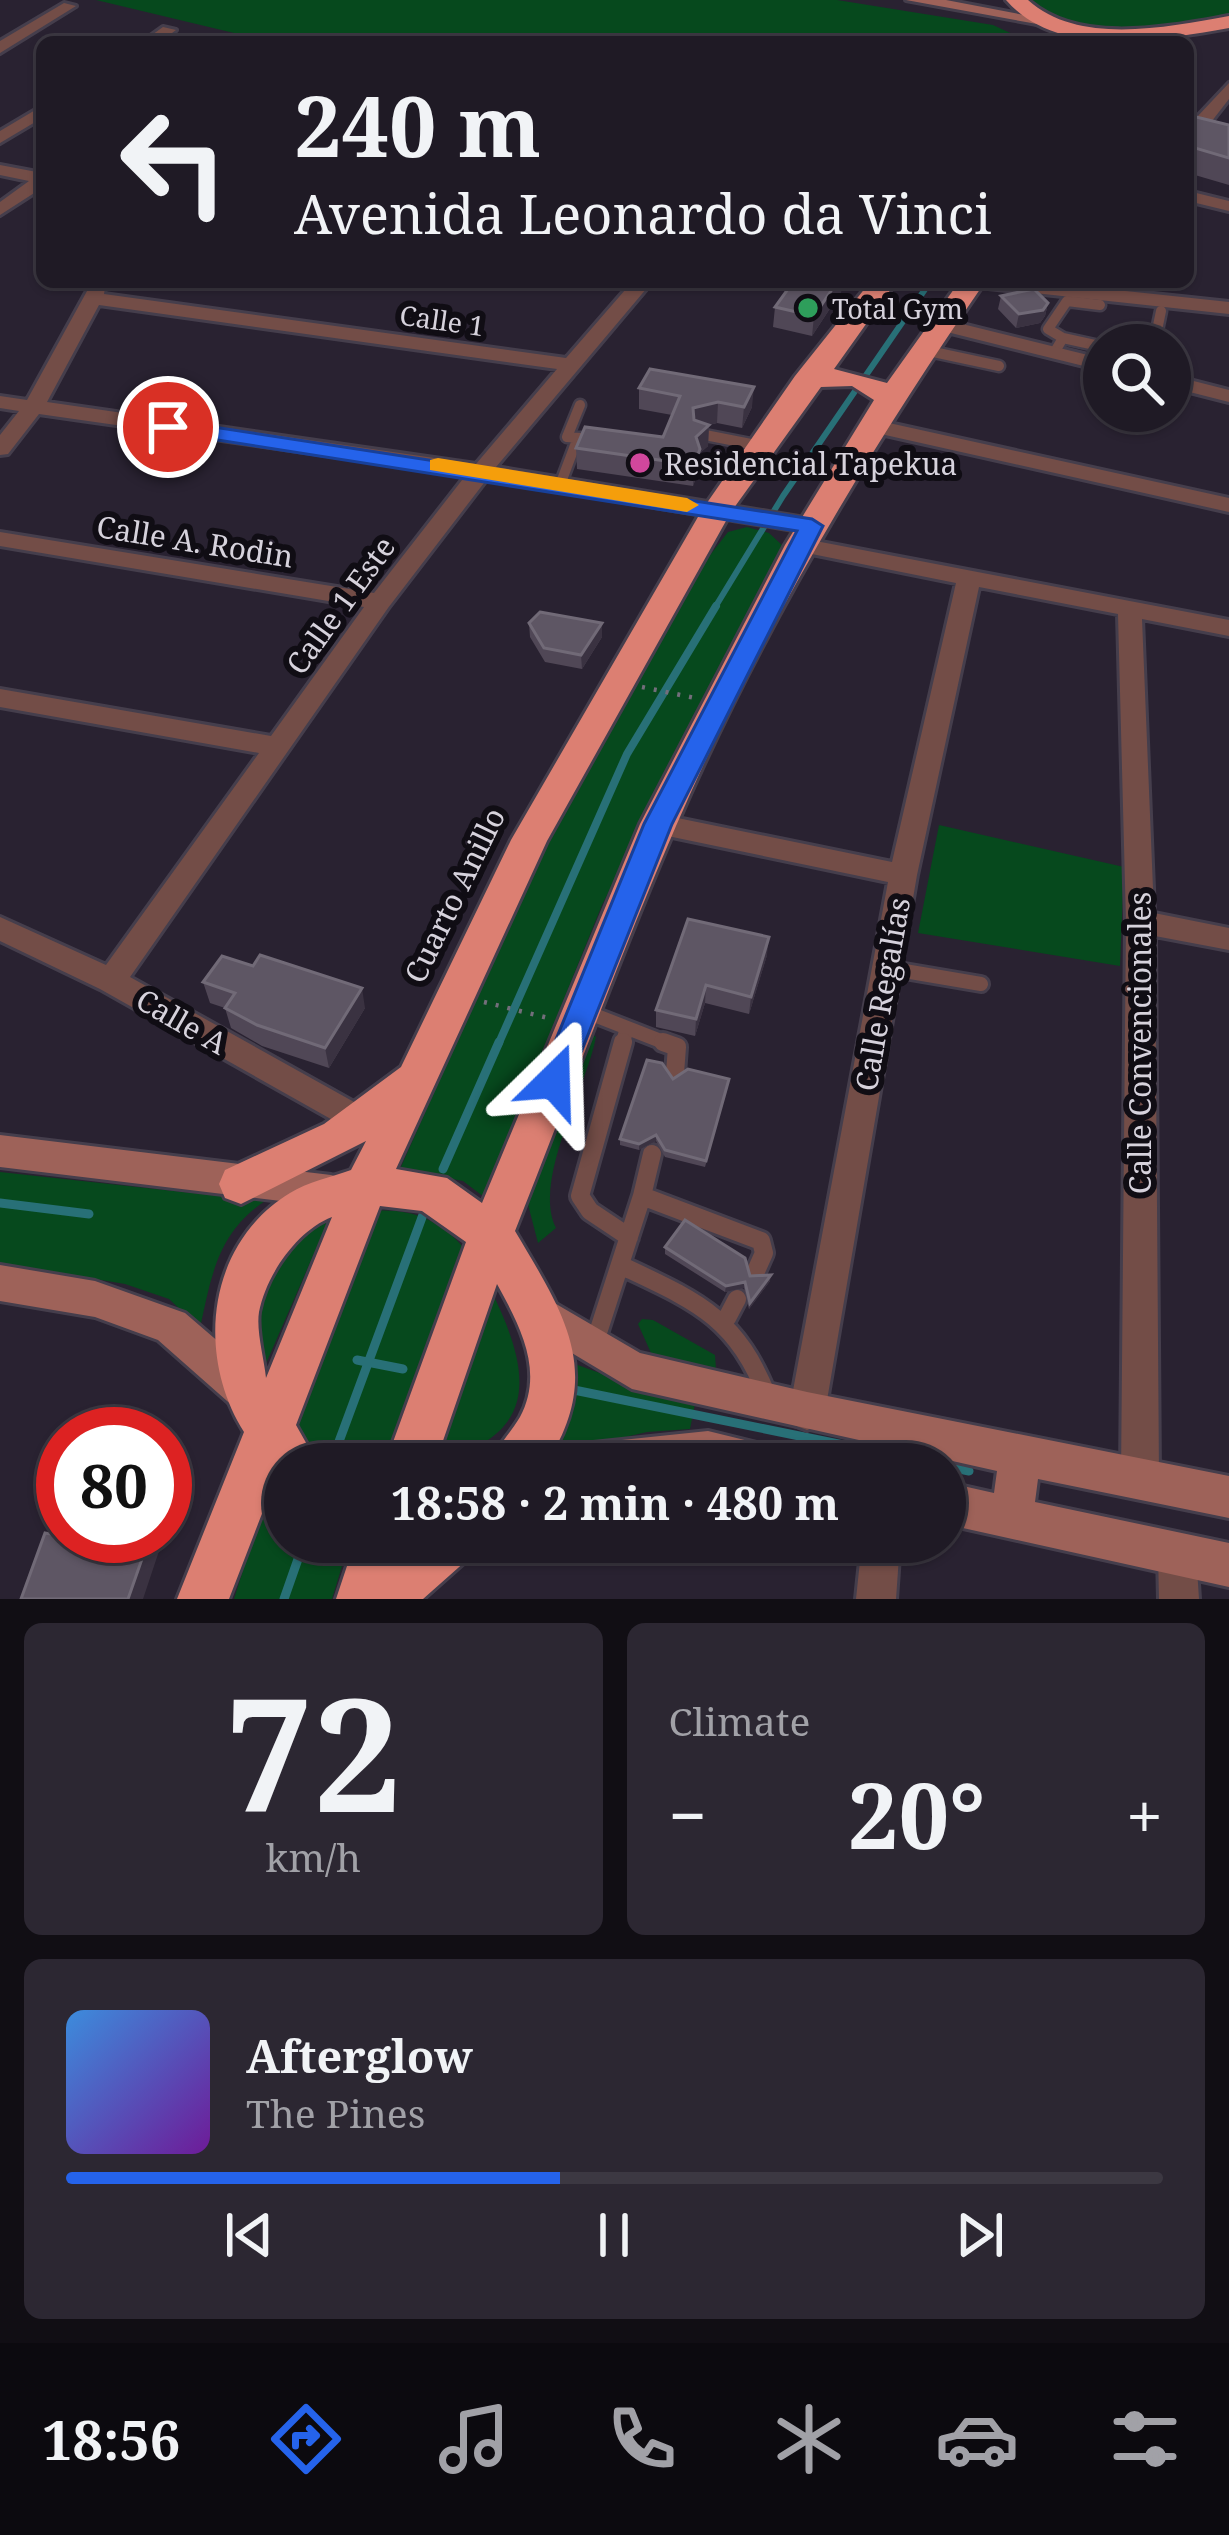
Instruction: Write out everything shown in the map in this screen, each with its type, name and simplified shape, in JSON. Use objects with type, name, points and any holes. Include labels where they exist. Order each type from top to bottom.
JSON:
[{"type":"highway","points":[[1016,0],[1054,36]]},
{"type":"highway","points":[[1039,20],[1136,34],[1225,22]]},
{"type":"highway","points":[[1194,36],[1225,22]]},
{"type":"highway","points":[[417,1443],[490,1236],[658,824],[799,531],[925,350],[932,316],[965,288]]},
{"type":"highway","name":"Cuarto Anillo","points":[[203,1599],[269,1429],[349,1188],[419,1071],[529,840],[732,512],[753,458],[843,375],[892,292]]},
{"type":"highway","points":[[843,375],[907,374]]},
{"type":"highway","points":[[843,375],[889,399]]},
{"type":"highway","points":[[242,1184],[361,1122],[419,1071]]},
{"type":"highway","points":[[269,1429],[238,1330],[251,1262],[283,1220],[349,1188],[432,1192],[457,1205],[490,1236],[539,1312],[552,1353],[551,1402],[531,1443]]},
{"type":"highway","points":[[362,1599],[374,1563]]},
{"type":"highway","points":[[383,1599],[425,1563]]},
{"type":"main road","points":[[914,0],[1039,20]]},
{"type":"main road","points":[[0,1151],[242,1184],[349,1188]]},
{"type":"main road","points":[[0,1283],[95,1299],[171,1326],[269,1429]]},
{"type":"main road","points":[[539,1312],[632,1370],[788,1407],[1229,1497]]},
{"type":"main road","points":[[1012,1518],[1020,1454]]},
{"type":"main road","points":[[966,1508],[1229,1565]]},
{"type":"street","points":[[0,48],[69,6]]},
{"type":"street","points":[[158,36],[168,30]]},
{"type":"street","points":[[1195,120],[1229,88]]},
{"type":"street","points":[[0,139],[36,115]]},
{"type":"street","points":[[1195,120],[1229,129]]},
{"type":"street","points":[[0,170],[36,178]]},
{"type":"street","points":[[0,209],[36,183]]},
{"type":"street","points":[[1194,197],[1229,206]]},
{"type":"street","name":"Calle 1 Este","points":[[111,981],[380,602],[569,364],[637,288]]},
{"type":"street","points":[[1022,288],[1091,300],[1229,308]]},
{"type":"street","points":[[0,448],[33,408],[97,290]]},
{"type":"street","name":"Calle 1","points":[[97,290],[569,364]]},
{"type":"street","points":[[932,316],[1059,345],[1083,356]]},
{"type":"street","points":[[1191,386],[1229,396]]},
{"type":"street","points":[[0,402],[732,512],[969,578],[1229,628]]},
{"type":"street","points":[[871,425],[1229,506]]},
{"type":"street","name":"Calle A. Rodin","points":[[0,539],[380,602]]},
{"type":"street","name":"Calle Regalías","points":[[788,1407],[969,578]]},
{"type":"street","name":"Calle Convencionales","points":[[1130,609],[1140,922],[1140,1477]]},
{"type":"street","points":[[0,698],[279,747]]},
{"type":"street","points":[[658,824],[903,875]]},
{"type":"street","points":[[1140,922],[1229,939]]},
{"type":"street","name":"Calle A","points":[[0,928],[111,981],[361,1122]]},
{"type":"street","points":[[1177,1553],[1179,1599]]},
{"type":"street","points":[[876,1599],[879,1563]]},
{"type":"lane","points":[[1083,346],[1059,345],[1048,329],[1067,301],[1091,300]]},
{"type":"lane","points":[[1158,324],[1161,311]]},
{"type":"lane","points":[[925,350],[999,366]]},
{"type":"lane","points":[[580,405],[567,437],[606,435]]},
{"type":"lane","points":[[700,434],[753,458]]},
{"type":"lane","points":[[560,484],[578,440]]},
{"type":"lane","points":[[704,461],[753,458]]},
{"type":"lane","points":[[887,968],[981,984]]},
{"type":"lane","points":[[582,1011],[677,1047],[675,1073]]},
{"type":"lane","points":[[628,1028],[580,1196],[590,1211],[629,1237]]},
{"type":"lane","points":[[593,1348],[652,1154]]},
{"type":"lane","points":[[642,1196],[761,1241],[764,1252],[756,1271]]},
{"type":"lane","points":[[620,1265],[727,1318],[758,1370],[788,1407]]},
{"type":"lane","points":[[727,1318],[737,1300]]},
{"type":"path","points":[[892,292],[932,316]]},
{"type":"path","points":[[653,690],[671,694]]},
{"type":"path","points":[[500,1006],[526,1012]]},
{"type":"green space","points":[[96,0],[837,0],[993,25],[1017,36],[247,36]]},
{"type":"green space","points":[[1026,0],[1229,0],[1229,17],[1150,28],[1100,27],[1050,13]]},
{"type":"green space","points":[[747,527],[769,533],[782,545],[774,566],[602,905],[484,1197],[463,1181],[400,1169],[526,885],[700,568],[728,532]]},
{"type":"green space","points":[[939,825],[1124,867],[1120,966],[918,933]]},
{"type":"green space","points":[[590,1032],[596,1037],[555,1161],[550,1208],[556,1228],[538,1243],[525,1193]]},
{"type":"green space","points":[[0,1172],[265,1201],[226,1242],[200,1328],[169,1299],[125,1284],[0,1263]]},
{"type":"green space","points":[[373,1211],[422,1217],[462,1246],[391,1443],[303,1443],[293,1414]]},
{"type":"green space","points":[[330,1217],[261,1375],[246,1347],[275,1245]]},
{"type":"green space","points":[[491,1290],[515,1351],[517,1400],[508,1420],[482,1443],[436,1443]]},
{"type":"green space","points":[[642,1319],[653,1320],[715,1355],[716,1369],[651,1353],[638,1324]]},
{"type":"green space","points":[[575,1364],[649,1391],[696,1399],[690,1429],[599,1443],[552,1443],[569,1406]]},
{"type":"green space","points":[[264,1502],[264,1563],[343,1563],[332,1599],[234,1599]]},
{"type":"building","points":[[1194,116],[1229,125],[1229,158],[1194,148]]},
{"type":"building","points":[[789,288],[833,288],[814,316],[775,307]]},
{"type":"building","points":[[1034,289],[1048,303],[1043,310],[1019,314],[1001,296]]},
{"type":"building","points":[[650,369],[754,387],[744,407],[718,402],[693,408],[694,420],[709,425],[696,437],[700,449],[694,465],[576,448],[585,427],[663,437],[680,396],[639,388]]},
{"type":"building","points":[[540,612],[602,623],[581,655],[544,648],[529,623]]},
{"type":"building","points":[[688,919],[769,937],[751,997],[706,985],[696,1019],[656,1010]]},
{"type":"building","points":[[260,955],[362,988],[325,1048],[257,1025],[225,1008],[235,993],[203,982],[222,956],[253,966]]},
{"type":"building","points":[[647,1060],[662,1063],[673,1079],[688,1069],[729,1079],[706,1161],[665,1150],[656,1135],[639,1144],[620,1139]]},
{"type":"building","points":[[685,1220],[745,1258],[750,1276],[771,1275],[750,1303],[745,1282],[726,1286],[665,1247]]},
{"type":"building","points":[[36,1558],[36,1563],[141,1563],[128,1599],[21,1599]]},
{"type":"waterway","points":[[714,609],[783,496],[926,288]]},
{"type":"waterway","points":[[498,1045],[627,754],[716,606]]},
{"type":"waterway","points":[[443,1169],[499,1042]]},
{"type":"waterway","points":[[0,1203],[89,1214]]},
{"type":"waterway","points":[[368,1362],[424,1212]]},
{"type":"waterway","points":[[357,1360],[368,1362]]},
{"type":"waterway","points":[[338,1443],[368,1362]]},
{"type":"waterway","points":[[368,1362],[403,1369]]},
{"type":"waterway","points":[[574,1390],[834,1443]]},
{"type":"waterway","points":[[284,1599],[297,1563]]},
{"type":"slow traffic","points":[[438,465],[687,505]]},
{"type":"place","name":"Total Gym","points":[[808,308]]},
{"type":"place","name":"Residencial Tapekua","points":[[640,463]]},
{"type":"route","points":[[168,427],[482,471],[812,526],[658,824],[554,1081]]}]
